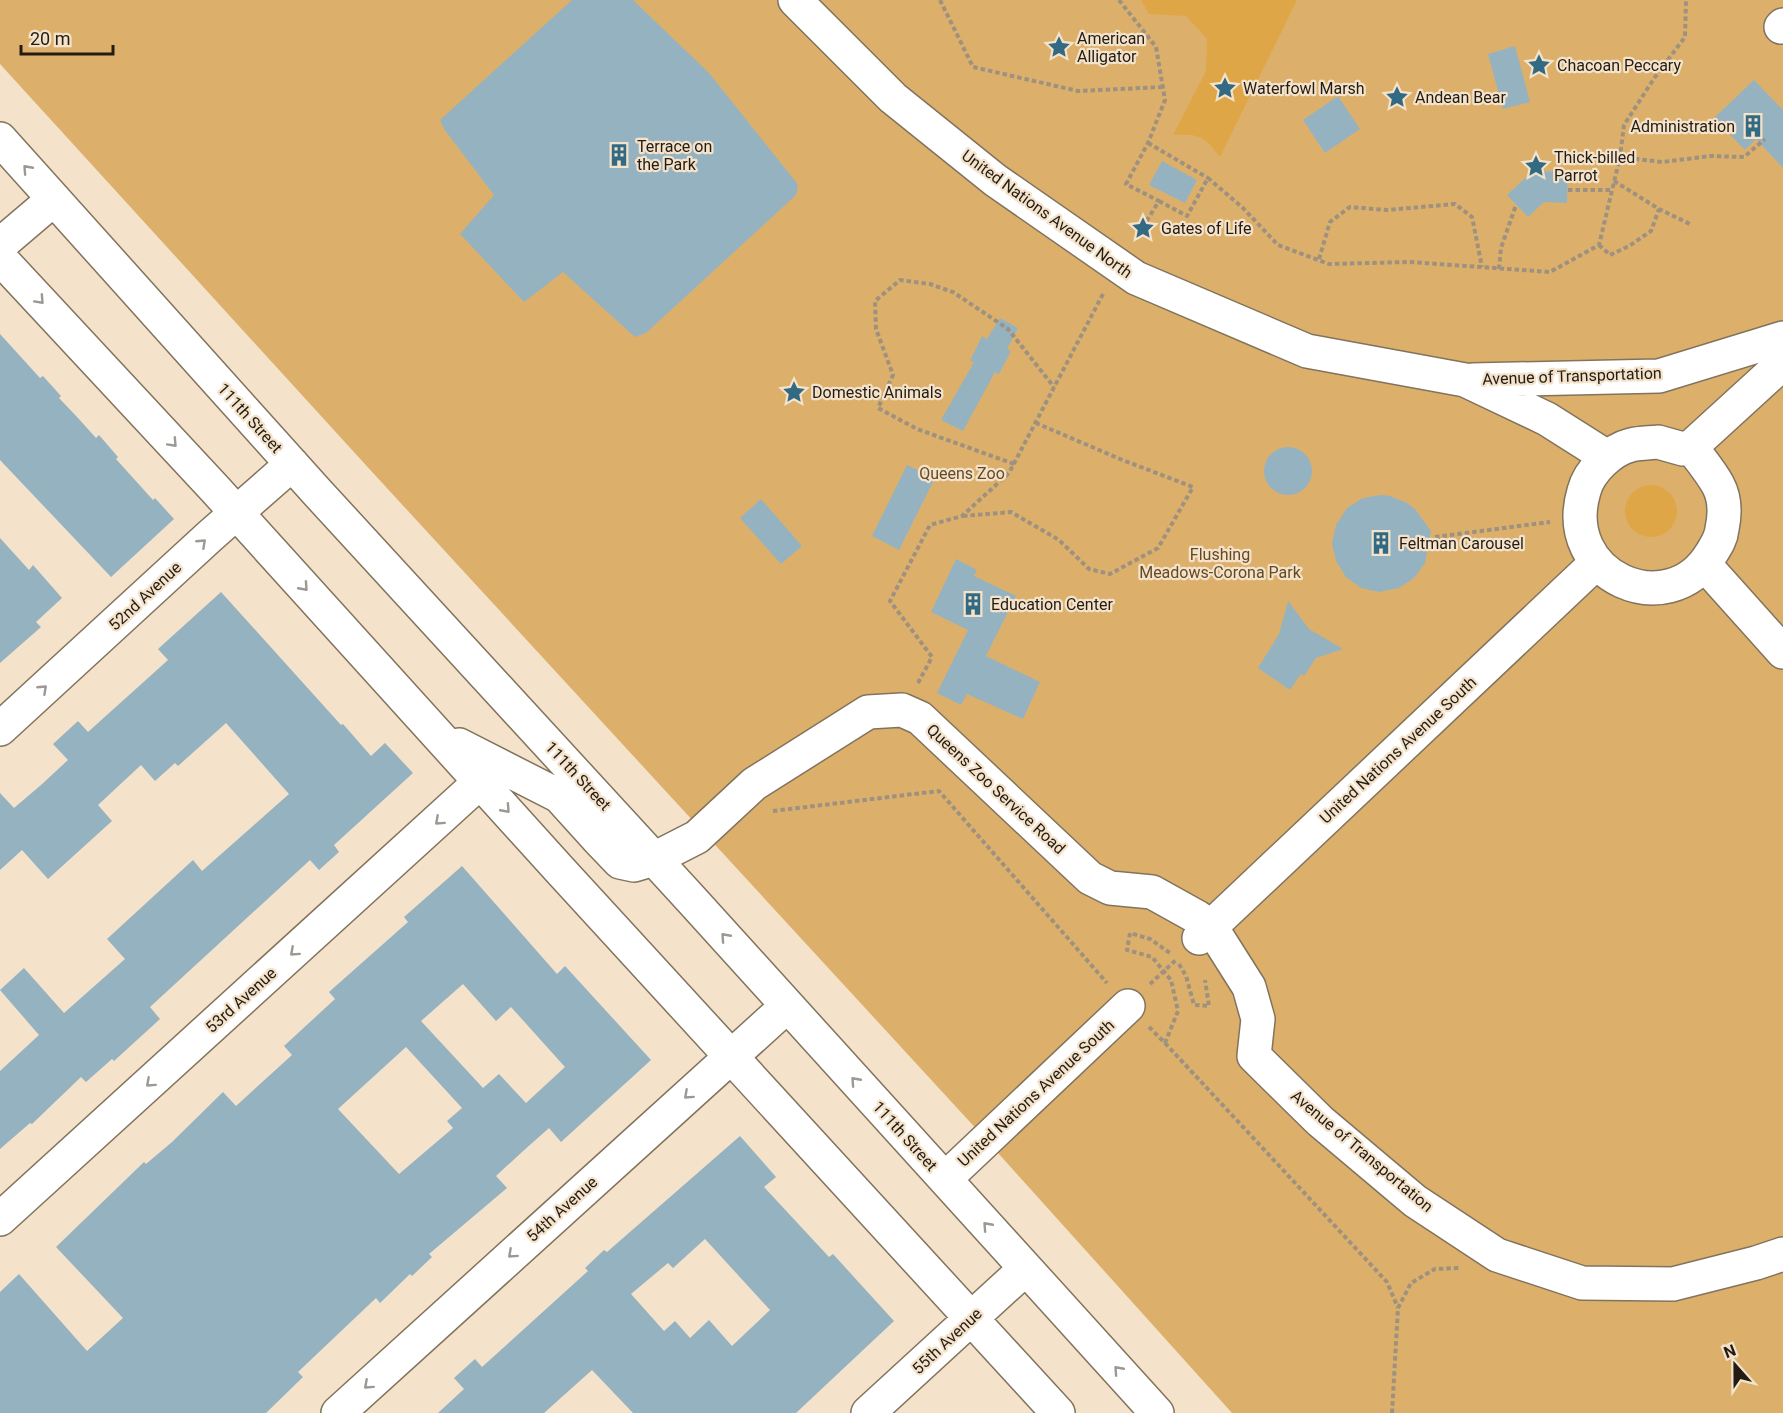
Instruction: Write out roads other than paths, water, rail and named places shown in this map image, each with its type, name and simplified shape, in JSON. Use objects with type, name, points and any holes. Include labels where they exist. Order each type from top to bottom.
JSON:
[{"type":"street","name":"United Nations Avenue North","points":[[795,0],[893,99],[995,180],[1136,278],[1307,351],[1464,380],[1547,419],[1607,457]]},
{"type":"street","name":"111th Street","points":[[0,139],[292,464],[1157,1413]]},
{"type":"street","points":[[0,246],[54,199]]},
{"type":"street","points":[[0,258],[236,512],[1058,1413]]},
{"type":"street","name":"Avenue of Transportation","points":[[1464,380],[1659,376],[1783,338]]},
{"type":"street","points":[[1691,447],[1719,486],[1725,514],[1721,539],[1705,565],[1684,581],[1654,588],[1629,584],[1606,573],[1596,563],[1583,541],[1579,507],[1586,483],[1607,457],[1630,445],[1658,442],[1683,449],[1691,447],[1783,363]]},
{"type":"street","name":"52nd Avenue","points":[[0,729],[236,512],[292,464]]},
{"type":"street","name":"United Nations Avenue South","points":[[1193,943],[1596,563]]},
{"type":"street","points":[[1705,565],[1783,652]]},
{"type":"street","name":"Queens Zoo Service Road","points":[[654,859],[697,837],[754,784],[868,712],[902,710],[920,718],[1090,878],[1110,888],[1152,892],[1197,917],[1193,943]]},
{"type":"street","points":[[440,736],[559,796],[620,862],[634,865],[654,859]]},
{"type":"street","name":"53rd Avenue","points":[[0,1219],[481,781]]},
{"type":"street","points":[[597,838],[618,838],[628,830]]},
{"type":"street","name":"Avenue of Transportation","points":[[1193,943],[1249,987],[1258,1019],[1254,1056],[1320,1121],[1415,1201],[1497,1255],[1582,1283],[1673,1284],[1783,1254]]},
{"type":"street","name":"54th Avenue","points":[[338,1413],[787,1006]]},
{"type":"street","name":"United Nations Avenue South","points":[[945,1179],[1128,1006]]},
{"type":"street","name":"55th Avenue","points":[[868,1413],[1025,1269]]},
{"type":"place","name":"American Alligator","points":[[1059,47]]},
{"type":"place","name":"Chacoan Peccary","points":[[1539,65]]},
{"type":"place","name":"Waterfowl Marsh","points":[[1225,88]]},
{"type":"place","name":"Andean Bear","points":[[1397,97]]},
{"type":"place","name":"Administration","points":[[1753,126]]},
{"type":"place","name":"Terrace on the Park","points":[[619,155]]},
{"type":"place","name":"Thick-billed Parrot","points":[[1536,166]]},
{"type":"place","name":"Gates of Life","points":[[1143,228]]},
{"type":"place","name":"Domestic Animals","points":[[794,392]]},
{"type":"place","name":"Feltman Carousel","points":[[1381,543]]},
{"type":"place","name":"Education Center","points":[[973,604]]},
{"type":"park label","name":"Queens Zoo","points":[[962,473]]},
{"type":"park label","name":"Flushing Meadows-Corona Park","points":[[1220,563]]}]
